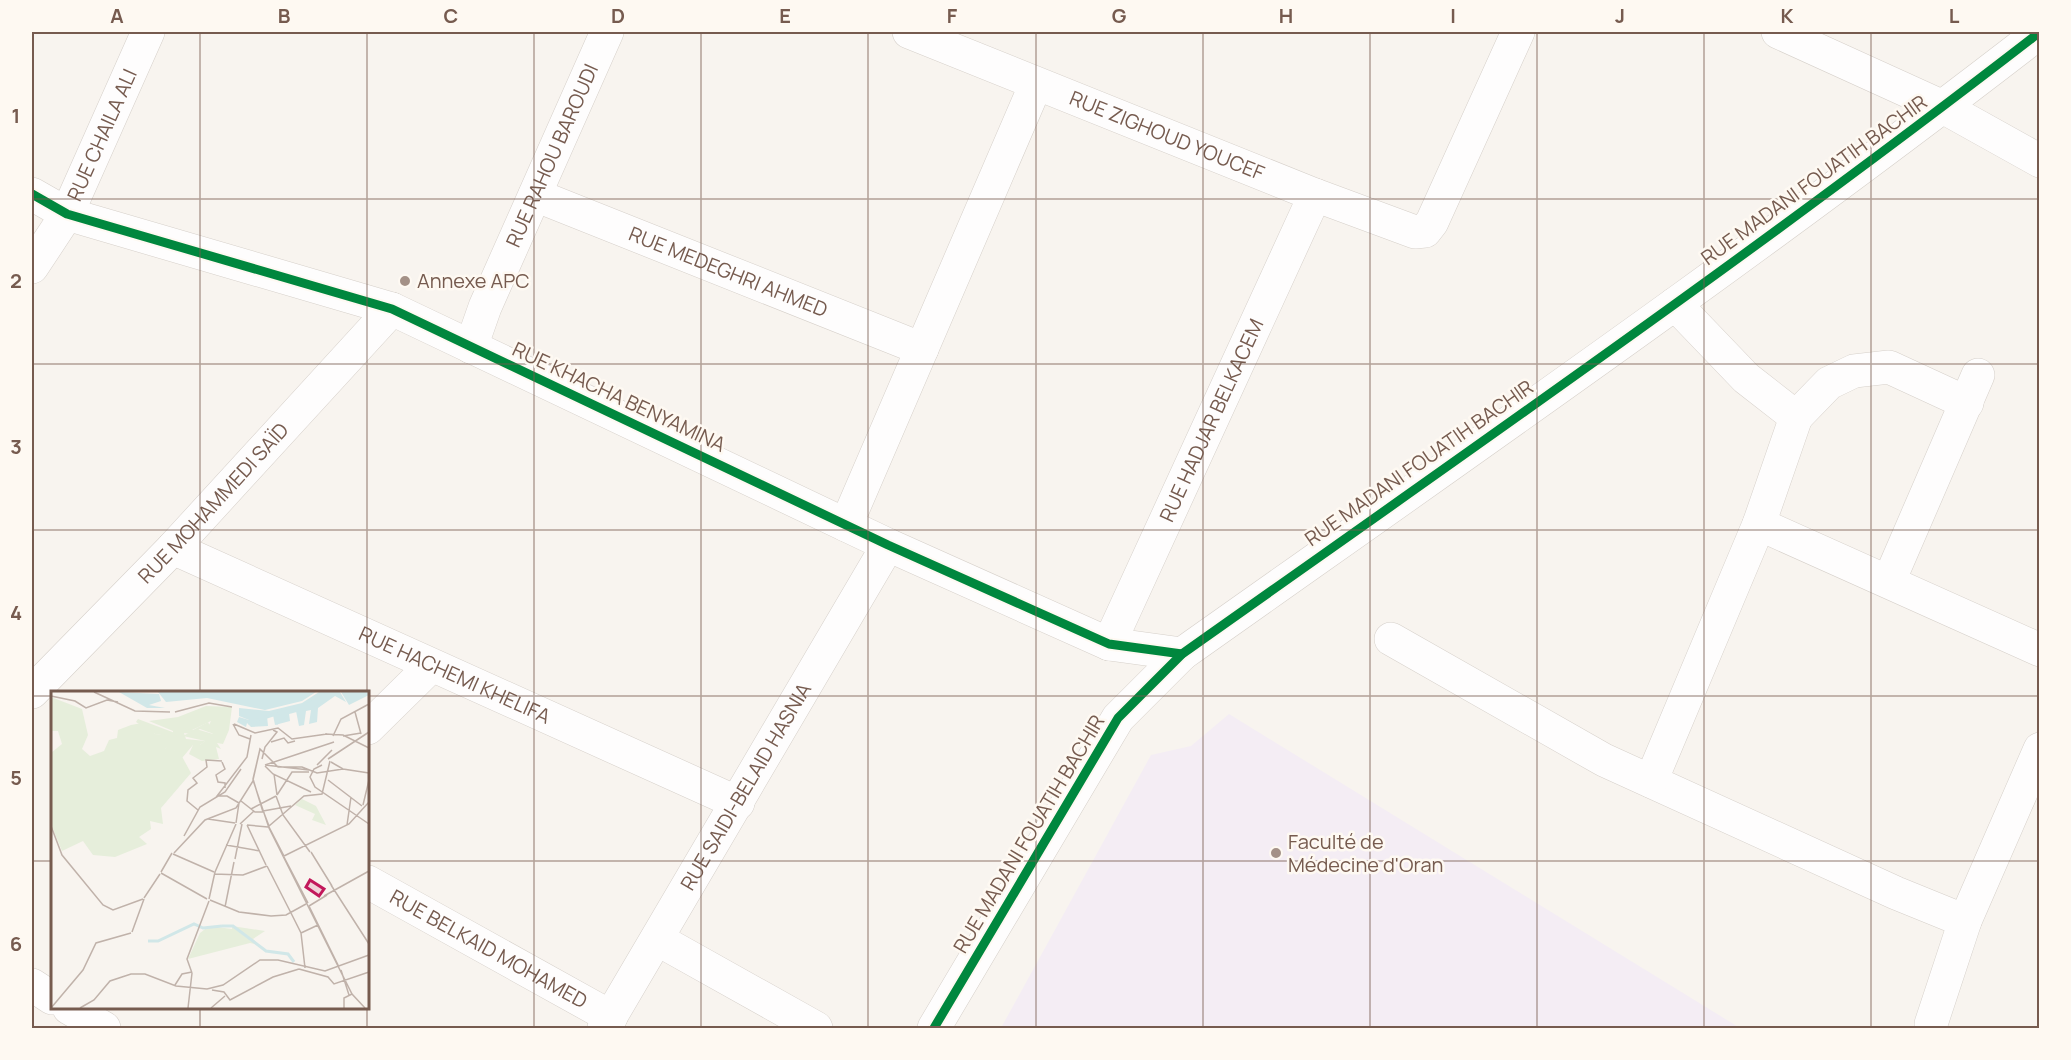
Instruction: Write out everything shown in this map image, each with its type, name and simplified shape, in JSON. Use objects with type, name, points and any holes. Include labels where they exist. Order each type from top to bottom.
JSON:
[{"type":"street","name":"RUE CHAILA ALI","points":[[32,267],[67,214],[148,32]]},
{"type":"street","name":"RUE RAHOU BAROUDI","points":[[471,347],[485,308],[607,32]]},
{"type":"street","name":"RUE ZIGHOUD YOUCEF","points":[[921,34],[1036,84],[1315,195],[1415,232],[1425,231],[1432,222],[1518,32]]},
{"type":"street","points":[[1778,32],[1840,43],[1943,107],[2040,161]]},
{"type":"street","name":"RUE MADANI FOUATIH BACHIR","points":[[934,1029],[1118,718],[1182,654],[1675,304],[1943,107],[2040,32]]},
{"type":"street","points":[[846,525],[1036,84]]},
{"type":"street","name":"RUE KHACHA BENYAMINA","points":[[32,194],[67,214],[392,309],[888,545],[1109,644],[1182,654]]},
{"type":"street","name":"RUE MEDEGHRI AHMED","points":[[535,195],[922,349]]},
{"type":"street","name":"RUE HADJAR BELKACEM","points":[[1109,644],[1315,195]]},
{"type":"street","points":[[1675,304],[1746,378],[1796,417]]},
{"type":"street","name":"RUE MOHAMMEDI SAÏD","points":[[37,677],[173,548],[392,309]]},
{"type":"street","points":[[1651,781],[1759,524],[1796,417],[1829,383],[1854,371],[1889,367],[1973,389],[1889,581]]},
{"type":"street","points":[[1759,524],[2040,650]]},
{"type":"street","name":"RUE SAIDI-BELAID HASNIA","points":[[607,1023],[888,545]]},
{"type":"street","name":"RUE HACHEMI KHELIFA","points":[[173,548],[738,803]]},
{"type":"street","points":[[1391,639],[1604,759],[1896,893],[1965,921]]},
{"type":"street","points":[[369,727],[431,666]]},
{"type":"street","points":[[1931,1024],[1965,921],[2040,748]]},
{"type":"street","name":"RUE BELKAID MOHAMED","points":[[369,883],[607,1023]]},
{"type":"street","points":[[657,939],[816,1029]]},
{"type":"street","points":[[32,985],[51,999]]},
{"type":"street","points":[[68,1011],[105,1029]]},
{"type":"shaded area","name":"Faculté de Médecine d'Oran","points":[[1229,714],[1740,1028],[1001,1028],[1151,755],[1191,746]]},
{"type":"cycle path","points":[[934,1028],[1118,718],[1182,654],[1721,270],[1935,113],[2040,32]]},
{"type":"cycle path","points":[[32,194],[67,214],[392,309],[888,545],[1109,644],[1182,654]]},
{"type":"place","name":"Annexe APC","points":[[405,281]]},
{"type":"place","name":"Faculté de Médecine d'Oran","points":[[1276,853]]}]
